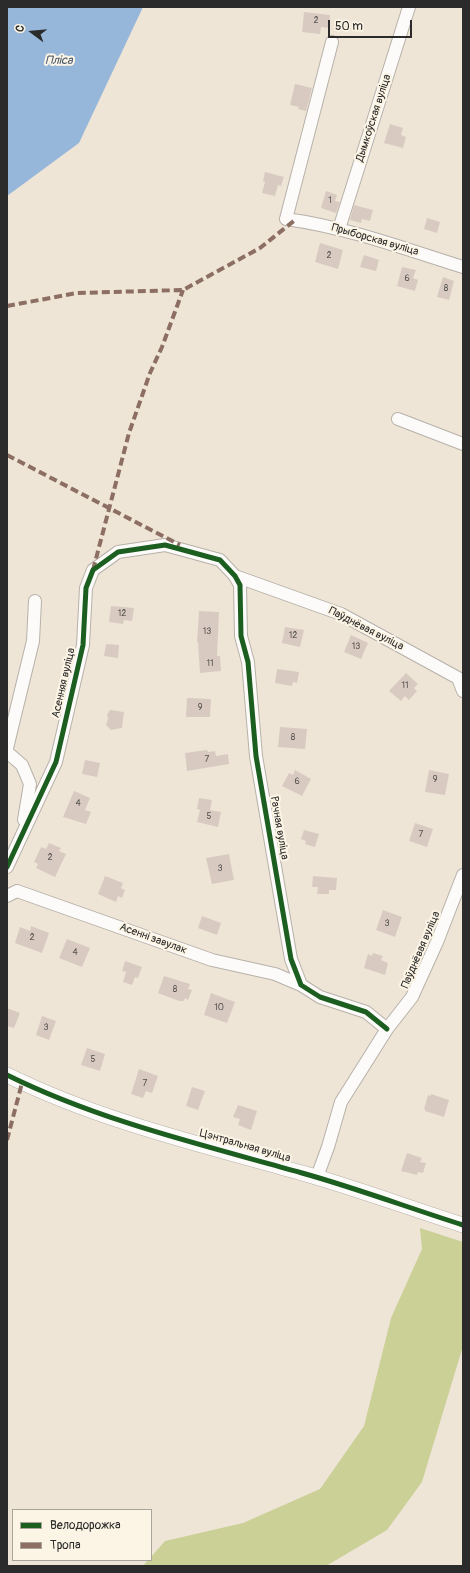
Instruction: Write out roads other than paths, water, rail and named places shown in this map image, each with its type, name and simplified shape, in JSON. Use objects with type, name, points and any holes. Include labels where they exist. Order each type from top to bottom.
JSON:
[{"type":"street","name":"Дымкоўская вуліца","points":[[339,229],[409,7]]},
{"type":"street","name":"Прыборская вуліца","points":[[332,42],[286,219],[339,229],[463,267]]},
{"type":"street","points":[[398,419],[463,444]]},
{"type":"street","name":"Асенняя вуліца","points":[[7,867],[56,762],[82,645],[86,588],[93,570],[118,552],[164,545],[220,560],[235,576]]},
{"type":"street","name":"Паўднёвая вуліца","points":[[235,576],[341,614],[458,678],[463,691]]},
{"type":"street","name":"Рачная вуліца","points":[[235,576],[240,585],[241,636],[248,662],[256,756],[291,959],[301,985]]},
{"type":"street","points":[[7,748],[33,640],[35,601]]},
{"type":"street","name":"Асенняя вуліца","points":[[7,752],[22,765],[30,784],[22,834]]},
{"type":"street","name":"Паўднёвая вуліца","points":[[317,1177],[328,1147],[341,1102],[387,1029],[412,997],[437,942],[463,875]]},
{"type":"street","name":"Асенні завулак","points":[[7,896],[17,891],[212,960],[275,974],[301,985]]},
{"type":"street","points":[[301,985],[320,997],[366,1012],[387,1029]]},
{"type":"street","name":"Цэнтральная вуліца","points":[[7,1075],[22,1083],[80,1106],[155,1131],[317,1177],[463,1225]]},
{"type":"water","name":"Пліса","points":[[7,7],[143,7],[79,143],[7,196]]}]
